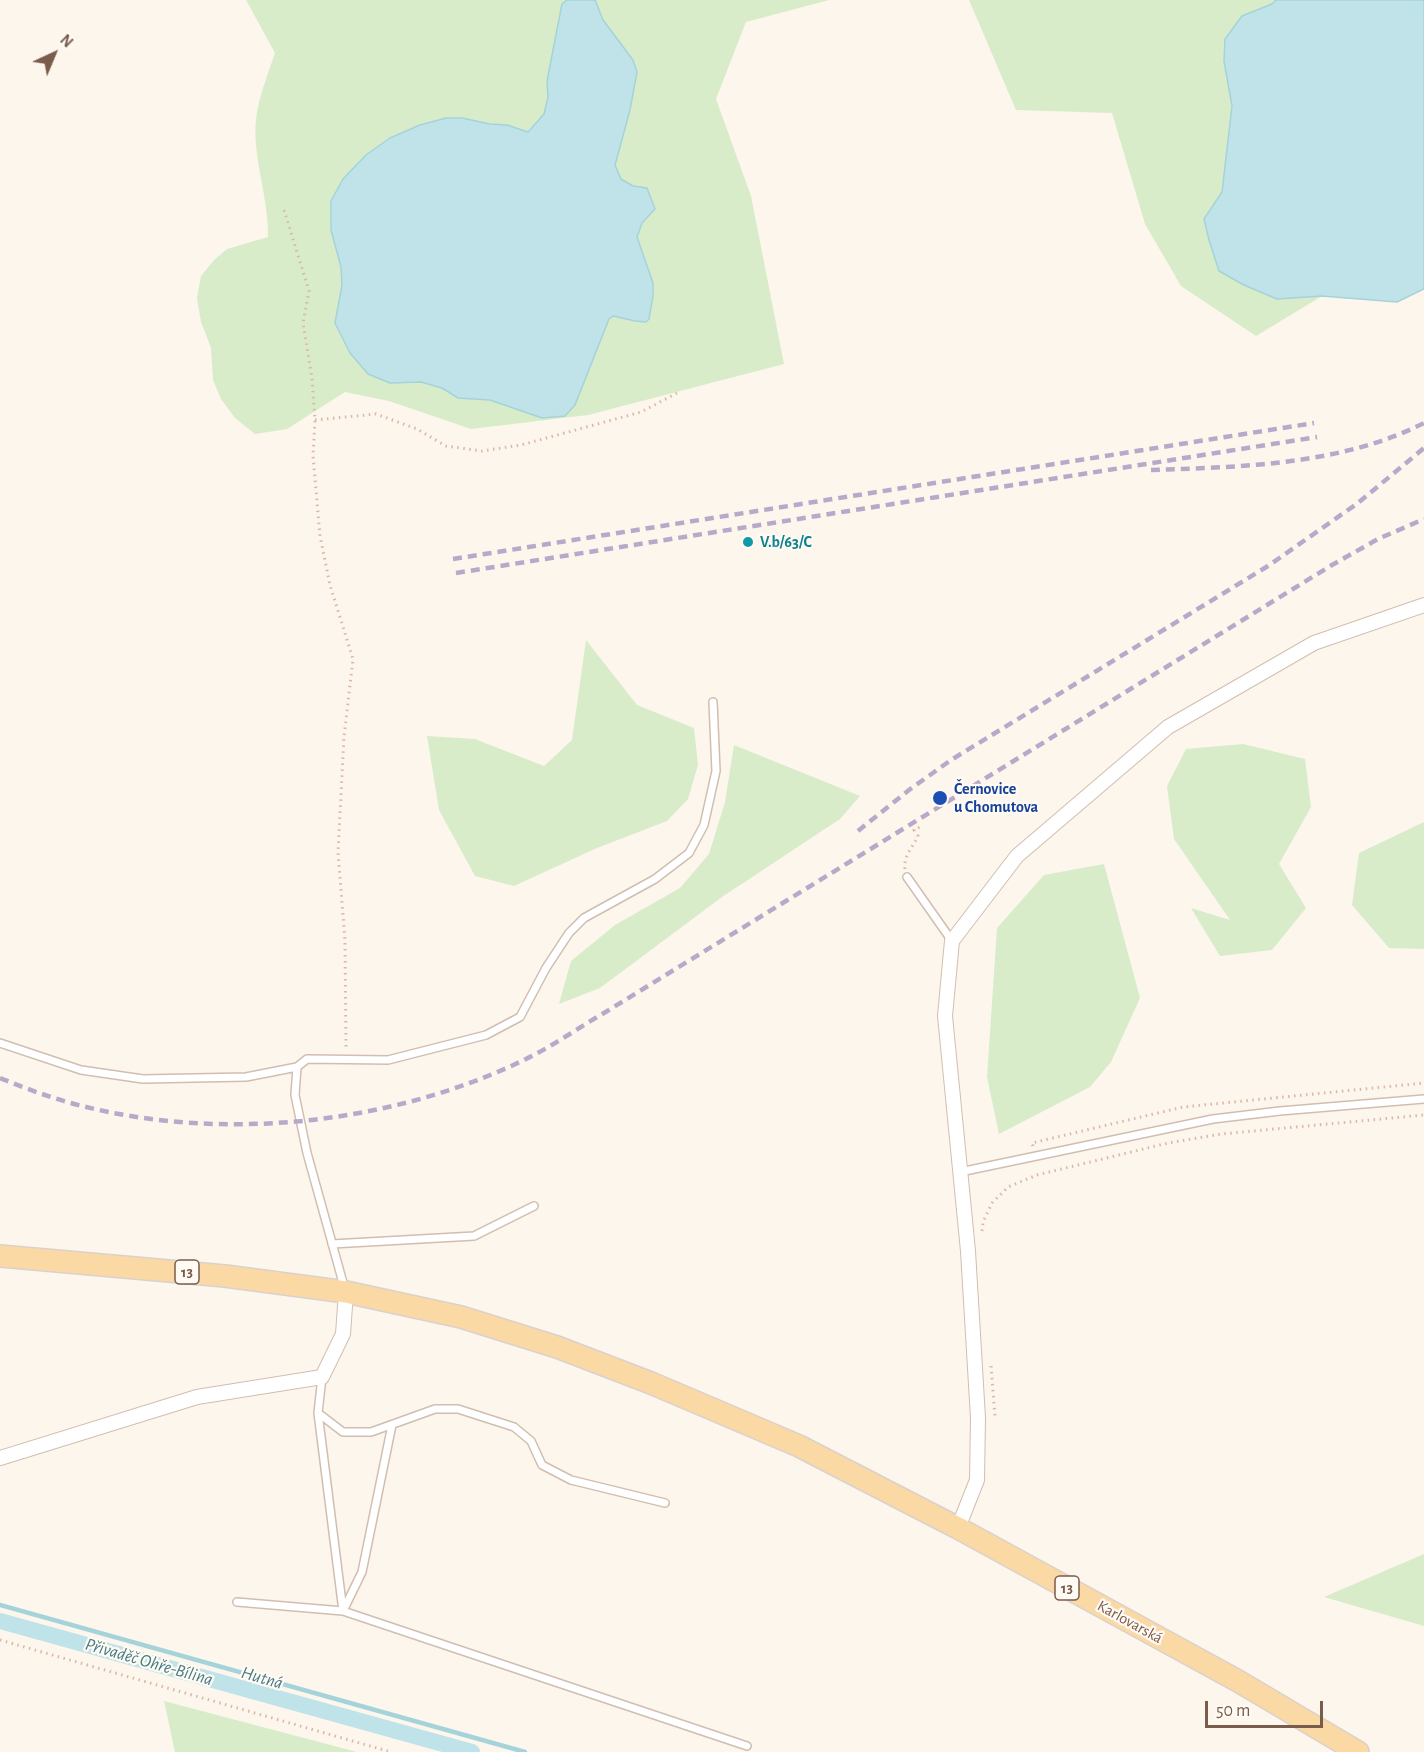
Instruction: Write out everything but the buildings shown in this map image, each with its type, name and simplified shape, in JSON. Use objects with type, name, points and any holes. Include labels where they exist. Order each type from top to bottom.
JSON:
[{"type":"main road","name":"13","points":[[0,1256],[225,1276],[346,1292],[461,1317],[557,1347],[746,1422],[799,1446],[958,1528]]},
{"type":"main road","name":"Karlovarská","points":[[958,1528],[1238,1681],[1358,1752]]},
{"type":"street","points":[[958,1528],[977,1480],[978,1418],[968,1251],[945,1016],[952,941],[1017,856],[1168,727],[1314,643],[1424,605]]},
{"type":"street","points":[[0,1458],[197,1397],[322,1377],[344,1334],[346,1292]]},
{"type":"lane","points":[[0,1043],[81,1070],[143,1079],[246,1077],[297,1067],[308,1059],[388,1060],[486,1035],[520,1017],[546,968],[569,933],[584,918],[655,879],[689,853],[704,825],[716,771],[713,702]]},
{"type":"lane","points":[[907,877],[952,941]]},
{"type":"lane","points":[[297,1067],[295,1095],[307,1153],[346,1292]]},
{"type":"lane","points":[[960,1172],[1213,1119],[1424,1099]]},
{"type":"lane","points":[[332,1244],[474,1236],[534,1206]]},
{"type":"lane","points":[[322,1377],[318,1413],[343,1611]]},
{"type":"lane","points":[[318,1413],[343,1432],[371,1432],[435,1409],[458,1409],[514,1427],[531,1441],[542,1465],[571,1480],[665,1503]]},
{"type":"lane","points":[[343,1611],[362,1572],[392,1425]]},
{"type":"lane","points":[[237,1602],[343,1611],[747,1746]]},
{"type":"path","points":[[284,210],[309,291],[303,323],[312,378],[315,420],[313,456],[320,536],[330,585],[353,659],[344,737],[338,852],[345,940],[346,1060]]},
{"type":"path","points":[[315,420],[376,414],[417,429],[446,446],[482,451],[521,445],[641,412],[677,393]]},
{"type":"path","points":[[907,877],[904,862],[918,836],[914,830],[922,826]]},
{"type":"path","points":[[981,1240],[983,1222],[992,1203],[1008,1187],[1037,1175],[1168,1143],[1221,1134],[1424,1115]]},
{"type":"path","points":[[978,1418],[995,1416],[990,1357]]},
{"type":"path","points":[[0,1640],[391,1752]]},
{"type":"green space","points":[[246,0],[567,0],[562,4],[547,81],[548,97],[544,114],[527,132],[507,125],[462,118],[343,179],[331,201],[331,230],[341,267],[342,285],[335,324],[390,383],[421,382],[442,388],[458,398],[490,400],[542,418],[575,405],[609,319],[613,316],[635,321],[649,319],[653,296],[637,237],[642,223],[633,186],[621,179],[615,165],[630,110],[637,72],[633,60],[603,20],[595,0],[829,0],[746,22],[716,99],[751,196],[784,364],[588,415],[471,429],[389,401],[345,392],[287,429],[255,434],[235,418],[221,399],[213,380],[211,348],[201,322],[197,298],[201,276],[214,260],[227,249],[268,237],[268,222],[255,134],[259,103],[275,53]]},
{"type":"green space","points":[[969,0],[1276,0],[1272,4],[1242,16],[1224,61],[1232,106],[1222,192],[1204,219],[1219,271],[1277,299],[1322,296],[1256,336],[1181,286],[1145,224],[1112,113],[1016,110]]},
{"type":"green space","points":[[586,640],[637,705],[694,728],[698,765],[688,799],[667,821],[597,848],[514,886],[475,876],[439,810],[427,736],[475,739],[544,766],[572,740]]},
{"type":"green space","points":[[1243,744],[1305,759],[1311,807],[1279,864],[1306,908],[1272,950],[1220,956],[1191,908],[1230,920],[1174,839],[1167,786],[1186,749]]},
{"type":"green space","points":[[734,745],[860,796],[840,819],[722,897],[600,988],[559,1004],[571,961],[615,925],[680,888],[709,854],[725,802]]},
{"type":"green space","points":[[1424,822],[1424,949],[1389,948],[1352,905],[1359,853]]},
{"type":"green space","points":[[1104,864],[1140,998],[1111,1062],[1090,1087],[999,1134],[987,1077],[997,928],[1044,875]]},
{"type":"green space","points":[[1424,1554],[1424,1626],[1324,1597]]},
{"type":"green space","points":[[164,1701],[357,1752],[175,1752]]},
{"type":"water","points":[[567,0],[595,0],[603,20],[633,60],[637,72],[630,110],[615,165],[621,179],[633,186],[647,188],[655,209],[642,223],[637,237],[653,283],[649,319],[646,322],[613,316],[609,319],[575,405],[565,416],[542,418],[490,400],[458,398],[442,388],[421,382],[390,383],[368,374],[350,353],[335,323],[342,285],[341,267],[331,230],[331,201],[343,179],[366,155],[390,138],[420,125],[446,118],[462,118],[507,125],[528,132],[544,114],[548,97],[547,81],[562,4]]},
{"type":"water","points":[[1276,0],[1424,0],[1424,289],[1397,302],[1322,296],[1277,299],[1219,271],[1204,219],[1222,192],[1232,106],[1224,61],[1225,39],[1242,16],[1272,4]]},
{"type":"waterway","name":"Hutná","points":[[0,1605],[525,1752]]},
{"type":"waterway","name":"Přivaděč Ohře-Bílina","points":[[0,1621],[472,1752]]},
{"type":"railway","points":[[453,559],[1314,423]]},
{"type":"railway","points":[[1151,470],[1255,465],[1325,456],[1359,448],[1424,423]]},
{"type":"railway","points":[[456,573],[1317,437]]},
{"type":"railway","points":[[858,831],[951,760],[1268,566],[1358,503],[1424,448]]},
{"type":"railway","points":[[0,1078],[82,1106],[137,1117],[193,1123],[250,1124],[308,1120],[365,1112],[421,1099],[475,1081],[556,1043],[1332,565],[1378,539],[1424,519]]},
{"type":"place","name":"V.b/63/C","points":[[748,542]]},
{"type":"place","name":"Černovice u Chomutova","points":[[940,798]]}]
